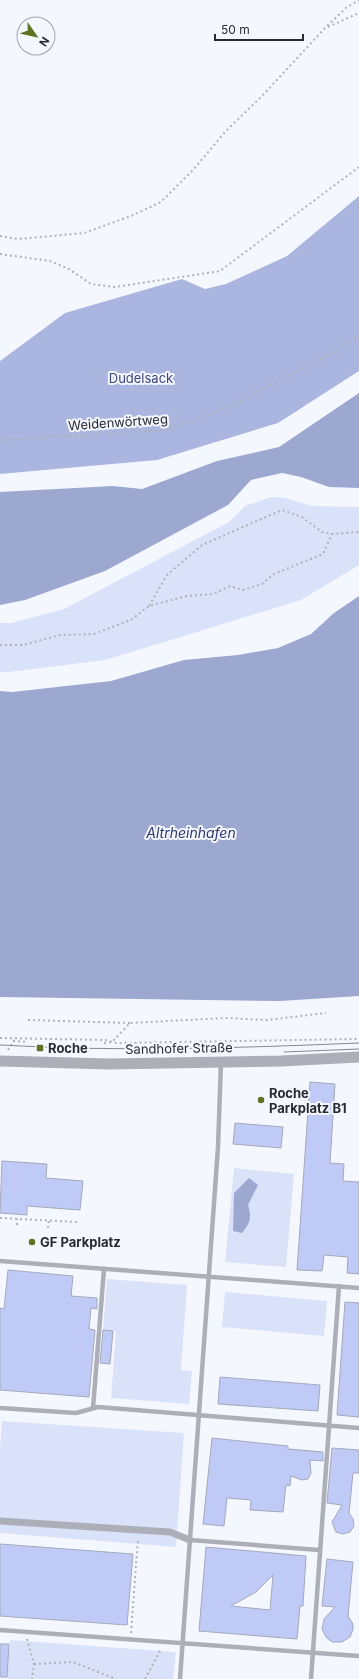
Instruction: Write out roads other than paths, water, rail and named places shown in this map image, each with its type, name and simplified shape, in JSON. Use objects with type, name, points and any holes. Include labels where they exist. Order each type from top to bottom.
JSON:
[{"type":"street","name":"Sandhofer Straße","points":[[0,1061],[109,1064],[359,1057]]},
{"type":"street","points":[[0,1521],[170,1532],[190,1540]]},
{"type":"lane","points":[[180,1679],[218,1147],[221,1062]]},
{"type":"lane","points":[[0,1261],[359,1288]]},
{"type":"lane","points":[[93,1408],[104,1268]]},
{"type":"lane","points":[[311,1679],[339,1286]]},
{"type":"lane","points":[[0,1408],[76,1413],[98,1407],[359,1428]]},
{"type":"lane","points":[[190,1540],[319,1550]]},
{"type":"lane","points":[[0,1630],[359,1656]]},
{"type":"water","points":[[359,393],[359,488],[329,487],[301,477],[282,473],[251,480],[228,505],[105,571],[25,600],[0,605],[0,492],[113,486],[142,489],[217,461],[279,447]]},
{"type":"water","name":"Altrheinhafen","points":[[359,596],[359,996],[280,1001],[0,997],[0,691],[12,692],[111,681],[184,660],[238,655],[278,648],[311,634],[334,613]]},
{"type":"water","points":[[249,1178],[258,1185],[248,1205],[250,1220],[242,1233],[233,1231],[234,1193]]},
{"type":"tram line","points":[[0,1045],[135,1049],[224,1048],[359,1043]]},
{"type":"tram line","points":[[284,1052],[359,1049]]},
{"type":"place","name":"Roche","points":[[40,1048]]},
{"type":"place","name":"Roche Parkplatz B1","points":[[261,1100]]},
{"type":"place","name":"GF Parkplatz","points":[[32,1242]]},
{"type":"park label","name":"Dudelsack","points":[[141,378]]}]
